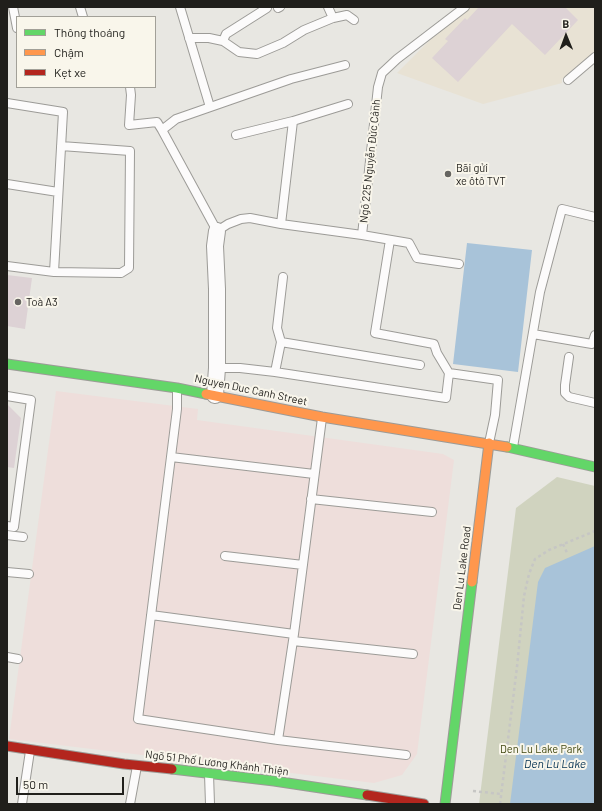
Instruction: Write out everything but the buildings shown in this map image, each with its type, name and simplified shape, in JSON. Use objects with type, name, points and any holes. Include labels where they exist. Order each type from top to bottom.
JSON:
[{"type":"street","points":[[215,395],[217,368],[217,289],[215,246],[217,231]]},
{"type":"street","name":"Nguyen Duc Canh Street","points":[[7,364],[177,388],[322,417],[489,443]]},
{"type":"street","points":[[489,443],[595,468]]},
{"type":"street","name":"Den Lu Lake Road","points":[[445,804],[489,443]]},
{"type":"street","name":"Ngõ 51 Phố Lương Khánh Thiện","points":[[7,746],[30,751],[137,766],[274,781],[424,804]]},
{"type":"lane","points":[[13,7],[16,23]]},
{"type":"lane","points":[[180,7],[210,107]]},
{"type":"lane","points":[[328,7],[333,18]]},
{"type":"lane","name":"Ngõ 225 Nguyễn Đức Cảnh","points":[[217,231],[228,224],[241,219],[250,218],[281,224],[362,235],[379,79],[382,73],[397,59],[465,7]]},
{"type":"lane","points":[[224,41],[226,34],[267,8]]},
{"type":"lane","points":[[189,38],[209,38],[224,41],[239,52],[257,54],[283,43],[304,30],[333,18],[347,14],[354,20]]},
{"type":"lane","points":[[568,80],[595,57]]},
{"type":"lane","points":[[162,130],[176,119],[292,79],[345,65]]},
{"type":"lane","points":[[130,88],[129,125],[157,122],[217,231]]},
{"type":"lane","points":[[7,103],[63,112],[54,272]]},
{"type":"lane","points":[[236,135],[293,121],[348,104]]},
{"type":"lane","points":[[281,224],[293,121]]},
{"type":"lane","points":[[7,266],[54,272],[121,273],[129,268],[130,151],[61,146]]},
{"type":"lane","points":[[7,184],[58,192]]},
{"type":"lane","points":[[513,448],[540,292],[562,209],[595,217]]},
{"type":"lane","points":[[362,235],[409,243],[417,258],[459,264]]},
{"type":"lane","points":[[217,368],[240,368],[275,372],[446,398],[450,373],[436,353],[434,344],[375,333],[390,240]]},
{"type":"lane","points":[[275,372],[280,342],[277,328],[283,277]]},
{"type":"lane","points":[[533,334],[592,344],[595,335]]},
{"type":"lane","points":[[280,342],[420,364]]},
{"type":"lane","points":[[570,357],[565,384],[565,393],[569,397],[595,403]]},
{"type":"lane","points":[[450,373],[498,380],[495,414],[489,443]]},
{"type":"lane","points":[[177,388],[177,409],[138,718],[278,740],[406,755]]},
{"type":"lane","points":[[7,396],[31,400],[14,527],[7,526]]},
{"type":"lane","points":[[278,740],[294,638],[322,417]]},
{"type":"lane","points":[[171,457],[314,474]]},
{"type":"lane","points":[[311,500],[432,512]]},
{"type":"lane","points":[[7,535],[23,537]]},
{"type":"lane","points":[[225,556],[303,565]]},
{"type":"lane","points":[[7,572],[30,574]]},
{"type":"lane","points":[[151,615],[294,638],[413,654]]},
{"type":"lane","points":[[7,657],[18,659]]},
{"type":"lane","points":[[22,804],[30,751]]},
{"type":"lane","points":[[130,804],[137,766]]},
{"type":"lane","points":[[210,773],[210,804]]},
{"type":"path","points":[[500,804],[524,596],[529,574],[535,559],[549,550],[595,531]]},
{"type":"path","points":[[563,544],[568,555]]},
{"type":"path","points":[[473,791],[501,794]]},
{"type":"shaded area","points":[[470,7],[595,7],[595,52],[562,79],[562,83],[483,104],[397,73],[434,36]]},
{"type":"shaded area","points":[[56,391],[198,409],[197,420],[443,454],[454,460],[417,754],[402,775],[374,783],[9,739]]},
{"type":"green space","name":"Den Lu Lake Park","points":[[557,477],[595,486],[595,804],[479,804],[516,508]]},
{"type":"water","points":[[467,243],[532,250],[518,372],[453,364]]},
{"type":"water","name":"Den Lu Lake","points":[[595,546],[595,804],[510,804],[538,582],[545,568]]},
{"type":"traffic: fast","points":[[7,364],[177,388],[206,394]]},
{"type":"traffic: fast","points":[[507,447],[595,467]]},
{"type":"traffic: fast","points":[[445,804],[472,582]]},
{"type":"traffic: fast","points":[[172,769],[274,781],[367,795]]},
{"type":"traffic: slow","points":[[206,394],[322,417],[507,447]]},
{"type":"traffic: slow","points":[[472,582],[489,443]]},
{"type":"traffic: jam","points":[[7,746],[124,764],[172,769]]},
{"type":"traffic: jam","points":[[367,795],[424,804]]},
{"type":"place","name":"Bãi gửi xe ôtô TVT","points":[[448,174]]},
{"type":"place","name":"Toà A3","points":[[18,302]]}]
